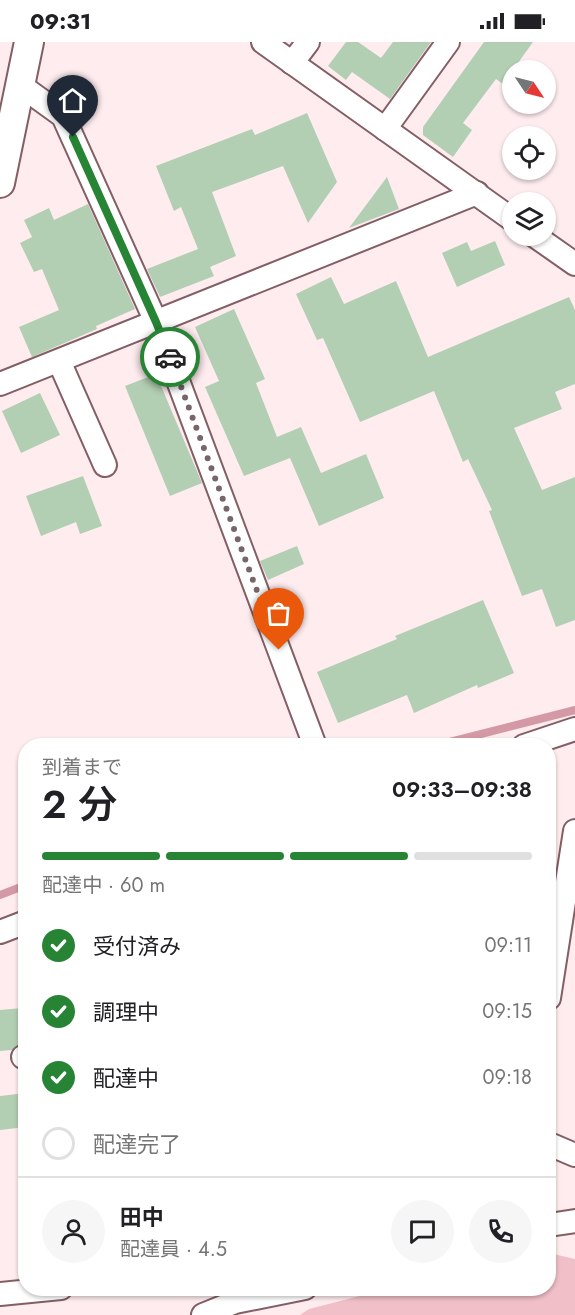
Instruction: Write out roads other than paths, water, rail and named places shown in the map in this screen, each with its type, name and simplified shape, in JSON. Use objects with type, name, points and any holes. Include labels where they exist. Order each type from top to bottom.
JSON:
[{"type":"street","points":[[0,183],[29,42]]},
{"type":"street","points":[[263,42],[502,211]]},
{"type":"street","points":[[292,63],[308,42]]},
{"type":"street","points":[[385,129],[448,42]]},
{"type":"street","points":[[20,86],[63,116],[156,322],[312,738]]},
{"type":"street","points":[[0,384],[477,193]]},
{"type":"street","points":[[549,246],[575,264]]},
{"type":"street","points":[[59,361],[105,465]]},
{"type":"street","points":[[548,738],[575,729]]},
{"type":"street","points":[[556,953],[575,831]]},
{"type":"street","points":[[0,932],[18,925]]},
{"type":"street","points":[[556,1147],[575,1155]]},
{"type":"street","points":[[556,1224],[575,1221]]},
{"type":"street","points":[[0,1294],[18,1292]]},
{"type":"street","points":[[203,1315],[235,1302],[265,1296]]},
{"type":"waterway","points":[[465,738],[575,710]]},
{"type":"waterway","points":[[0,895],[18,888]]}]
